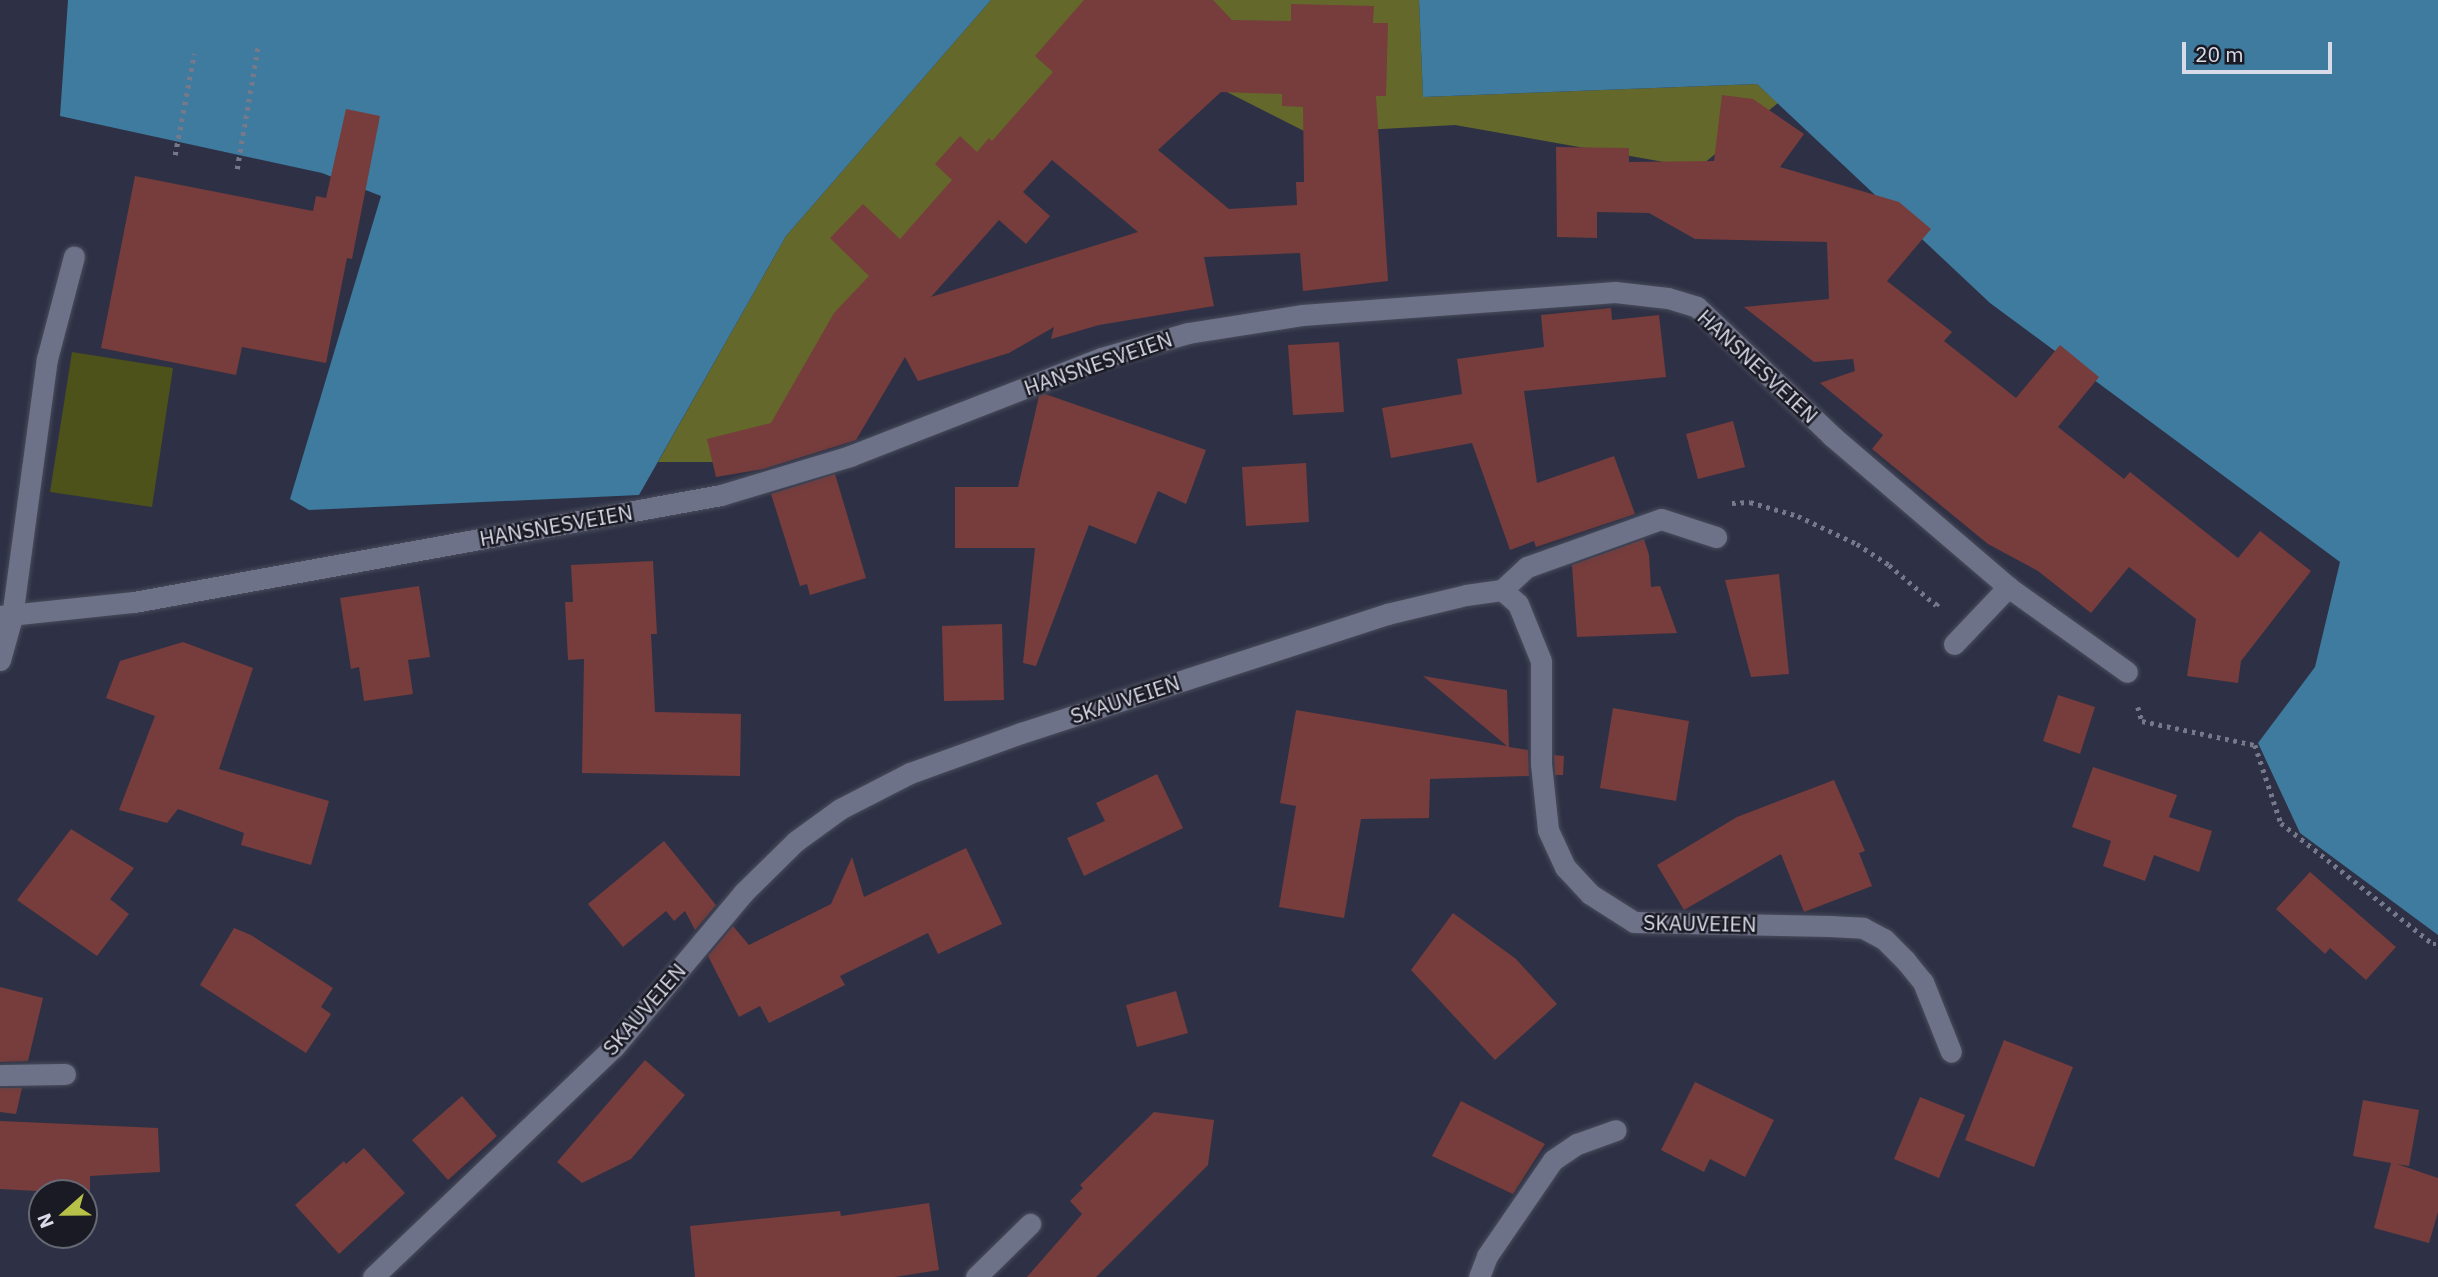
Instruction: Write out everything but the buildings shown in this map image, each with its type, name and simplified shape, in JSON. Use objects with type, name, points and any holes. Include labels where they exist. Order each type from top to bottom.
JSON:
[{"type":"street","points":[[0,660],[47,359],[74,256]]},
{"type":"street","name":"HANSNESVEIEN","points":[[6,616],[134,602],[721,495],[850,456],[1101,358],[1188,333],[1302,315],[1615,292],[1668,298],[1697,307],[1832,436],[2008,587],[2127,673]]},
{"type":"street","points":[[1502,590],[1527,567],[1661,519],[1716,537]]},
{"type":"street","points":[[1954,644],[2008,587]]},
{"type":"street","name":"SKAUVEIEN","points":[[373,1277],[614,1047],[743,893],[796,841],[840,809],[910,774],[1021,733],[1387,614],[1466,595],[1502,590],[1518,604],[1541,661],[1541,764],[1548,830],[1565,867],[1590,894],[1634,922],[1863,928],[1884,939],[1923,982],[1951,1052]]},
{"type":"street","points":[[0,1075],[65,1074]]},
{"type":"street","points":[[1479,1277],[1487,1256],[1553,1160],[1577,1143],[1616,1130]]},
{"type":"street","points":[[975,1277],[1030,1224]]},
{"type":"path","points":[[237,169],[258,47]]},
{"type":"path","points":[[175,155],[194,54]]},
{"type":"path","points":[[1722,503],[1750,502],[1798,516],[1857,544],[1889,565],[1936,605],[1945,596]]},
{"type":"path","points":[[2127,673],[2142,721],[2255,745],[2281,823],[2433,944],[2438,944]]},
{"type":"green space","points":[[991,0],[1419,0],[1423,97],[1757,84],[1778,103],[1698,168],[1455,125],[1308,133],[1140,48],[763,462],[658,462],[786,236]]},
{"type":"green space","points":[[72,352],[173,368],[152,507],[50,492]]},
{"type":"water","points":[[68,0],[991,0],[786,236],[639,495],[309,510],[290,499],[381,196],[322,173],[60,116]]},
{"type":"water","points":[[1419,0],[2438,0],[2438,935],[2300,833],[2258,743],[2315,667],[2340,562],[1990,303],[1757,84],[1423,97]]}]
